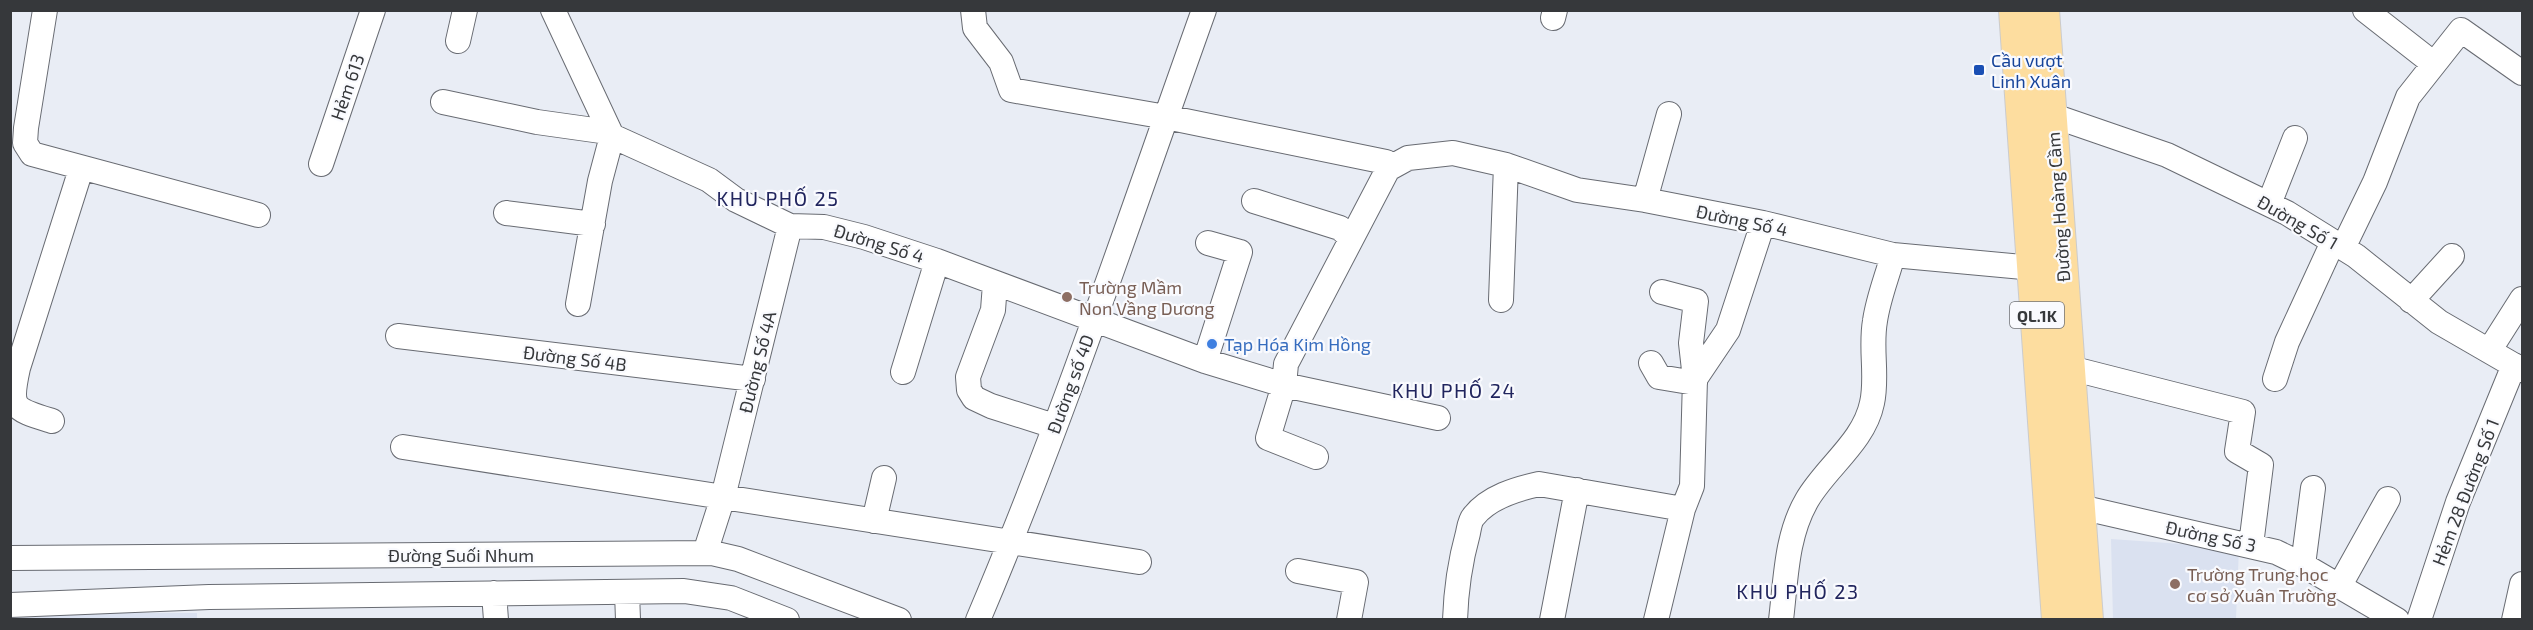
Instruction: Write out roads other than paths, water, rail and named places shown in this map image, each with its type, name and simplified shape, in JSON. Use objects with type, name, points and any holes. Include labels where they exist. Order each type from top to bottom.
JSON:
[{"type":"main road","name":"Đường Hoàng Cầm","points":[[2015,10],[2058,620]]},
{"type":"main road","name":"Đường Hoàng Cầm","points":[[2043,10],[2087,620]]},
{"type":"street","points":[[45,10],[26,128],[25,143],[32,154],[258,215]]},
{"type":"street","name":"Hẻm 613","points":[[321,164],[373,10]]},
{"type":"street","points":[[458,40],[465,10]]},
{"type":"street","points":[[553,10],[610,131],[578,304]]},
{"type":"street","points":[[973,10],[975,28],[1001,62],[1011,90],[1166,117],[1386,162],[1388,168],[1286,364],[1284,385],[1268,438],[1316,457]]},
{"type":"street","name":"Đường số 4D","points":[[978,620],[1011,542],[1094,321],[1204,10]]},
{"type":"street","points":[[2365,10],[2434,64]]},
{"type":"street","points":[[2275,379],[2287,342],[2338,245],[2375,182],[2404,105],[2461,30],[2523,73]]},
{"type":"street","points":[[443,102],[537,122],[610,131]]},
{"type":"street","points":[[1645,200],[1669,114]]},
{"type":"street","name":"Đường Số 1","points":[[2051,116],[2167,155],[2269,204],[2338,245],[2439,322],[2518,367]]},
{"type":"street","name":"Đường Số 4","points":[[610,131],[709,180],[736,200],[790,226],[824,227],[864,237],[937,261],[1205,362],[1284,385],[1438,418]]},
{"type":"street","points":[[2269,204],[2295,138]]},
{"type":"street","name":"Đường Số 4","points":[[1388,168],[1408,158],[1453,153],[1506,165],[1577,190],[1645,200],[1762,223],[1893,255],[2034,268]]},
{"type":"street","points":[[1501,300],[1506,165]]},
{"type":"street","points":[[51,421],[22,412],[15,405],[14,388],[18,368],[81,169]]},
{"type":"street","points":[[1254,201],[1340,228],[1351,238]]},
{"type":"street","points":[[506,213],[594,224]]},
{"type":"street","points":[[1695,381],[1728,330],[1762,223]]},
{"type":"street","name":"Đường Số 4A","points":[[705,553],[723,497],[790,226]]},
{"type":"street","points":[[1205,362],[1240,252],[1208,243]]},
{"type":"street","points":[[1781,620],[1791,541],[1797,519],[1808,498],[1861,432],[1872,402],[1875,321],[1893,255]]},
{"type":"street","points":[[2411,301],[2452,256]]},
{"type":"street","points":[[903,372],[937,261]]},
{"type":"street","points":[[995,284],[993,310],[968,376],[969,390],[974,398],[991,406],[1054,426]]},
{"type":"street","points":[[1656,620],[1683,510],[1692,486],[1695,381],[1691,344],[1696,301],[1662,292]]},
{"type":"street","points":[[2489,351],[2523,299]]},
{"type":"street","name":"Đường Số 4B","points":[[398,336],[753,379]]},
{"type":"street","points":[[1651,363],[1659,377],[1695,381]]},
{"type":"street","name":"Hẻm 28 Đường Số 1","points":[[2419,620],[2458,502],[2518,367]]},
{"type":"street","points":[[2070,368],[2242,412],[2237,451],[2261,465],[2251,545]]},
{"type":"street","points":[[403,447],[1139,562]]},
{"type":"street","points":[[874,521],[884,478]]},
{"type":"street","points":[[1455,620],[1460,561],[1472,517],[1488,502],[1517,489],[1539,484],[1683,510]]},
{"type":"street","points":[[2303,564],[2313,488]]},
{"type":"street","points":[[1552,620],[1577,490]]},
{"type":"street","points":[[2339,587],[2388,499]]},
{"type":"street","name":"Đường Số 3","points":[[2080,507],[2276,552],[2303,564],[2397,620]]},
{"type":"street","name":"Đường Suối Nhum","points":[[10,558],[705,553],[738,559],[899,620]]},
{"type":"street","points":[[1298,571],[1356,582],[1349,620]]},
{"type":"street","points":[[2514,620],[2523,584]]},
{"type":"street","name":"Đường Suối Nhum","points":[[10,605],[116,611],[494,593],[684,591],[730,598],[780,618]]},
{"type":"street","points":[[627,592],[628,620]]},
{"type":"street","points":[[494,593],[496,620]]},
{"type":"place","name":"Cầu vượt Linh Xuân","points":[[1979,70]]},
{"type":"place","name":"Trường Mầm Non Vầng Dương","points":[[1067,297]]},
{"type":"place","name":"Tạp Hóa Kim Hồng","points":[[1212,344]]},
{"type":"place","name":"Trường Trung học cơ sở Xuân Trường","points":[[2175,584]]},
{"type":"district","name":"KHU PHỐ 25","points":[[778,198]]},
{"type":"district","name":"KHU PHỐ 24","points":[[1454,390]]},
{"type":"district","name":"KHU PHỐ 23","points":[[1798,591]]}]
